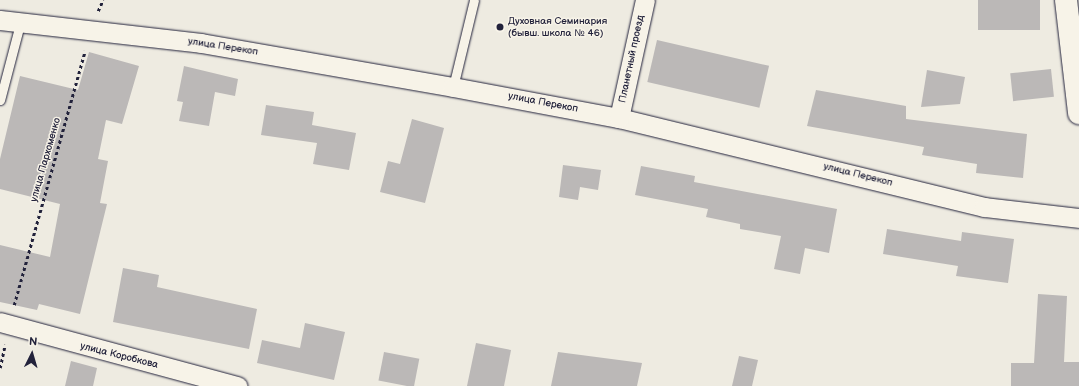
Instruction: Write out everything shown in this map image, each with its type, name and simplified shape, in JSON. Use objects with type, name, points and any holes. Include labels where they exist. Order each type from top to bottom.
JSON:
[{"type":"main road","points":[[1066,0],[1079,113]]},
{"type":"street","name":"Планетный проезд","points":[[619,118],[645,0]]},
{"type":"street","name":"улица Перекоп","points":[[0,20],[20,24],[91,29],[201,43],[453,87],[619,118],[984,207],[1079,218]]},
{"type":"street","name":"улица Коробкова","points":[[4,323],[238,386]]},
{"type":"lane","points":[[453,87],[474,0]]},
{"type":"lane","points":[[0,100],[20,24]]},
{"type":"path","name":"улица Пархоменко","points":[[4,323],[91,29],[103,0]]},
{"type":"building","points":[[978,0],[1040,0],[1040,30],[978,30]]},
{"type":"building","points":[[657,40],[769,66],[759,108],[647,82]]},
{"type":"building","points":[[89,52],[139,66],[122,124],[106,120],[98,159],[108,161],[100,203],[107,204],[80,314],[39,304],[37,310],[0,302],[0,245],[50,257],[60,204],[0,189],[0,159],[20,76],[78,90]]},
{"type":"building","points":[[184,66],[238,79],[235,96],[215,92],[209,126],[179,121],[183,102],[177,101]]},
{"type":"building","points":[[1051,69],[1054,97],[1013,101],[1010,73]]},
{"type":"building","points":[[927,70],[965,77],[960,104],[921,107]]},
{"type":"building","points":[[816,90],[906,106],[906,119],[1027,134],[1023,178],[976,173],[977,164],[922,155],[924,147],[807,126]]},
{"type":"building","points":[[266,105],[314,112],[312,125],[356,133],[349,170],[313,164],[317,143],[261,135]]},
{"type":"building","points":[[412,119],[444,128],[425,203],[380,192],[388,161],[400,164]]},
{"type":"building","points":[[563,165],[601,170],[598,190],[580,187],[578,200],[559,197]]},
{"type":"building","points":[[641,166],[695,176],[694,182],[837,209],[829,253],[805,248],[800,274],[774,269],[781,236],[740,229],[740,224],[706,217],[708,209],[635,195]]},
{"type":"building","points":[[887,229],[961,241],[962,232],[1014,239],[1008,283],[956,276],[958,266],[883,254]]},
{"type":"building","points":[[123,268],[159,275],[157,287],[257,309],[249,349],[113,322]]},
{"type":"building","points":[[1038,294],[1067,296],[1064,362],[1079,362],[1079,386],[1011,386],[1011,363],[1034,363]]},
{"type":"building","points":[[305,323],[345,332],[334,380],[257,363],[262,340],[300,348]]},
{"type":"building","points":[[476,343],[511,350],[504,386],[467,386]]},
{"type":"building","points":[[384,352],[419,359],[414,386],[378,380]]},
{"type":"building","points":[[558,352],[642,363],[637,386],[551,386]]},
{"type":"building","points":[[739,356],[758,360],[752,386],[732,386]]},
{"type":"building","points":[[71,361],[97,368],[93,386],[65,386]]},
{"type":"place","name":"Духовная Семинария (бывш. школа № 46)","points":[[500,27]]}]
